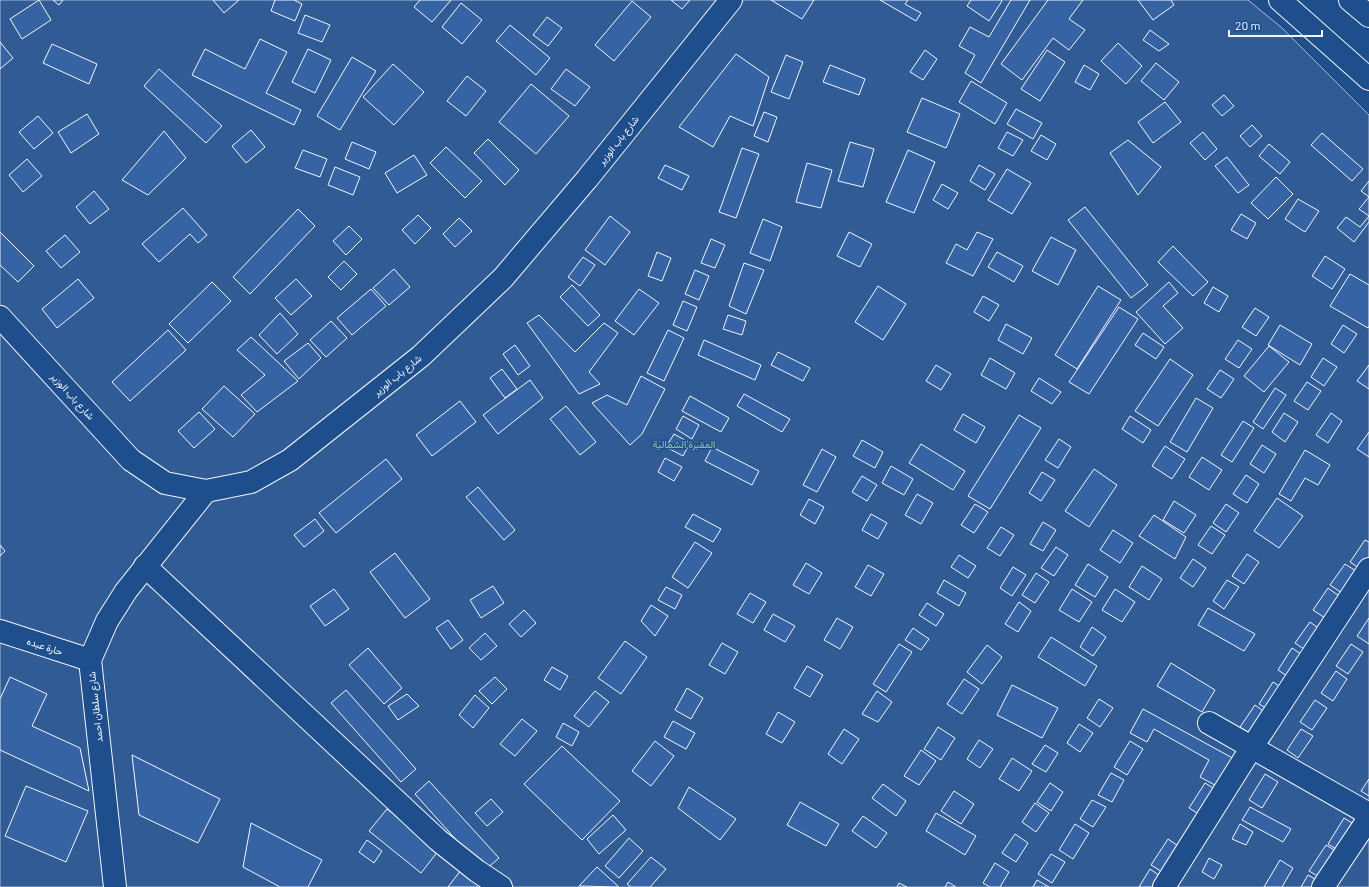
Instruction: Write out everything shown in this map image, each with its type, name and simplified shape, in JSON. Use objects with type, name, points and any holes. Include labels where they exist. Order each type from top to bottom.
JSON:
[{"type":"main road","name":"شارع باب الوزير","points":[[0,317],[131,460],[165,483],[206,491],[251,482],[290,460],[421,356],[503,278],[587,179],[731,0]]},
{"type":"main road","points":[[1280,0],[1369,79]]},
{"type":"main road","points":[[1350,0],[1369,16]]},
{"type":"main road","name":"شارع سلطان احمد","points":[[114,887],[90,660],[107,620],[126,591],[206,491]]},
{"type":"main road","points":[[145,566],[438,840],[477,871],[501,887]]},
{"type":"main road","points":[[1164,887],[1252,747],[1369,569]]},
{"type":"main road","name":"حارة عبده","points":[[0,632],[90,660]]},
{"type":"main road","points":[[1209,724],[1369,814]]},
{"type":"main road","points":[[1323,887],[1369,818]]},
{"type":"green space","name":"المقبرة الشمالية","points":[[0,0],[1248,0],[1282,28],[1369,115],[1369,887],[0,887]]},
{"type":"building","points":[[39,0],[51,20],[22,39],[10,19]]},
{"type":"building","points":[[53,0],[63,0],[59,5]]},
{"type":"building","points":[[213,0],[239,0],[224,13]]},
{"type":"building","points":[[275,0],[294,0],[302,4],[295,21],[271,11]]},
{"type":"building","points":[[420,0],[451,0],[432,22],[414,7]]},
{"type":"building","points":[[671,0],[690,0],[682,9]]},
{"type":"building","points":[[771,0],[814,0],[802,19]]},
{"type":"building","points":[[880,0],[908,0],[905,4],[921,13],[916,21]]},
{"type":"building","points":[[971,0],[1002,1],[989,21],[967,6]]},
{"type":"building","points":[[1011,0],[1030,0],[981,83],[965,73],[975,55],[959,46],[970,27],[989,37]]},
{"type":"building","points":[[1048,0],[1083,0],[1069,19],[1085,30],[1069,50],[1053,38],[1022,80],[1001,64]]},
{"type":"building","points":[[1138,0],[1171,0],[1174,5],[1153,20]]},
{"type":"building","points":[[632,1],[651,17],[614,61],[595,45]]},
{"type":"building","points":[[461,3],[482,20],[462,44],[442,27]]},
{"type":"building","points":[[305,15],[330,25],[322,42],[298,33]]},
{"type":"building","points":[[547,17],[562,28],[548,46],[533,35]]},
{"type":"building","points":[[510,25],[550,58],[536,75],[496,41]]},
{"type":"building","points":[[1150,30],[1169,44],[1159,51],[1143,40]]},
{"type":"building","points":[[260,39],[287,52],[266,93],[301,110],[294,125],[192,75],[205,49],[245,69]]},
{"type":"building","points":[[0,42],[13,58],[0,69]]},
{"type":"building","points":[[1118,43],[1142,66],[1126,84],[1101,61]]},
{"type":"building","points":[[52,44],[97,64],[89,84],[43,63]]},
{"type":"building","points":[[308,49],[331,60],[315,93],[292,82]]},
{"type":"building","points":[[925,50],[937,59],[923,80],[910,72]]},
{"type":"building","points":[[1047,50],[1065,62],[1040,101],[1021,89]]},
{"type":"building","points":[[736,54],[769,77],[753,126],[730,116],[713,147],[679,127]]},
{"type":"building","points":[[786,55],[803,62],[789,99],[771,92]]},
{"type":"building","points":[[352,57],[376,71],[340,130],[317,116]]},
{"type":"building","points":[[1156,63],[1179,82],[1164,100],[1141,81]]},
{"type":"building","points":[[393,64],[424,92],[394,125],[363,97]]},
{"type":"building","points":[[830,65],[865,79],[859,95],[823,82]]},
{"type":"building","points":[[1084,65],[1099,74],[1090,90],[1075,82]]},
{"type":"building","points":[[159,69],[222,126],[206,143],[144,86]]},
{"type":"building","points":[[566,69],[590,87],[575,106],[551,89]]},
{"type":"building","points":[[467,76],[486,91],[466,116],[447,101]]},
{"type":"building","points":[[971,81],[1007,103],[995,124],[959,102]]},
{"type":"building","points":[[531,84],[569,116],[536,154],[499,122]]},
{"type":"building","points":[[1224,95],[1234,106],[1222,116],[1212,105]]},
{"type":"building","points":[[922,98],[960,114],[946,148],[907,132]]},
{"type":"building","points":[[1165,102],[1181,122],[1153,143],[1138,122]]},
{"type":"building","points":[[1016,109],[1042,123],[1033,139],[1007,124]]},
{"type":"building","points":[[764,112],[777,117],[768,142],[754,136]]},
{"type":"building","points":[[87,114],[99,134],[71,153],[58,132]]},
{"type":"building","points":[[38,116],[53,133],[34,149],[19,132]]},
{"type":"building","points":[[1252,125],[1262,136],[1250,147],[1240,136]]},
{"type":"building","points":[[251,130],[265,147],[246,163],[232,146]]},
{"type":"building","points":[[164,131],[186,158],[148,195],[122,180]]},
{"type":"building","points":[[1007,132],[1023,140],[1013,156],[998,148]]},
{"type":"building","points":[[1203,132],[1217,149],[1205,160],[1190,143]]},
{"type":"building","points":[[1322,133],[1363,169],[1352,181],[1311,145]]},
{"type":"building","points":[[1041,135],[1056,144],[1047,160],[1031,151]]},
{"type":"building","points":[[488,139],[519,170],[505,185],[474,153]]},
{"type":"building","points":[[1128,140],[1161,167],[1138,195],[1110,153]]},
{"type":"building","points":[[352,142],[376,152],[369,169],[345,159]]},
{"type":"building","points":[[850,142],[874,149],[863,187],[838,181]]},
{"type":"building","points":[[1269,144],[1290,162],[1280,174],[1259,156]]},
{"type":"building","points":[[446,147],[482,181],[465,198],[430,163]]},
{"type":"building","points":[[742,148],[759,154],[736,218],[719,212]]},
{"type":"building","points":[[303,150],[327,159],[320,177],[295,168]]},
{"type":"building","points":[[908,150],[935,162],[914,213],[886,202]]},
{"type":"building","points":[[414,155],[427,175],[397,193],[385,173]]},
{"type":"building","points":[[1227,157],[1249,185],[1238,193],[1215,166]]},
{"type":"building","points":[[27,159],[42,176],[23,192],[9,175]]},
{"type":"building","points":[[807,163],[832,170],[821,208],[796,202]]},
{"type":"building","points":[[665,165],[689,176],[682,190],[658,178]]},
{"type":"building","points":[[979,165],[995,174],[985,190],[970,181]]},
{"type":"building","points":[[335,167],[360,177],[353,195],[328,185]]},
{"type":"building","points":[[1007,169],[1031,183],[1012,214],[988,200]]},
{"type":"building","points":[[1276,177],[1293,194],[1268,219],[1251,203]]},
{"type":"building","points":[[1369,181],[1369,197],[1361,191]]},
{"type":"building","points":[[942,184],[958,193],[948,209],[933,200]]},
{"type":"building","points":[[94,191],[109,209],[90,224],[76,207]]},
{"type":"building","points":[[1369,197],[1369,216],[1359,209]]},
{"type":"building","points":[[1298,199],[1319,211],[1305,232],[1285,219]]},
{"type":"building","points":[[1085,207],[1148,285],[1131,298],[1068,220]]},
{"type":"building","points":[[183,208],[207,235],[198,243],[190,234],[159,262],[142,244]]},
{"type":"building","points":[[298,209],[315,226],[250,294],[233,277]]},
{"type":"building","points":[[1241,214],[1256,223],[1247,239],[1231,230]]},
{"type":"building","points":[[418,215],[431,228],[415,244],[402,230]]},
{"type":"building","points":[[610,216],[630,232],[605,265],[585,250]]},
{"type":"building","points":[[1369,216],[1369,222],[1354,242],[1337,228],[1346,217],[1360,227]]},
{"type":"building","points":[[459,218],[472,231],[455,247],[443,234]]},
{"type":"building","points":[[763,219],[782,227],[770,261],[750,253]]},
{"type":"building","points":[[349,226],[362,239],[346,255],[333,241]]},
{"type":"building","points":[[0,232],[34,266],[18,282],[0,265]]},
{"type":"building","points":[[849,232],[872,244],[860,267],[837,256]]},
{"type":"building","points":[[977,232],[993,239],[973,276],[946,263],[956,244],[967,250]]},
{"type":"building","points":[[65,235],[80,252],[61,268],[46,251]]},
{"type":"building","points":[[1051,237],[1076,250],[1058,285],[1032,271]]},
{"type":"building","points":[[711,239],[725,245],[715,268],[701,263]]},
{"type":"building","points":[[1173,246],[1208,282],[1193,296],[1158,262]]},
{"type":"building","points":[[657,252],[671,258],[662,281],[648,276]]},
{"type":"building","points":[[997,252],[1023,266],[1014,282],[988,267]]},
{"type":"building","points":[[1325,256],[1345,269],[1332,289],[1312,276]]},
{"type":"building","points":[[583,257],[595,265],[580,286],[568,277]]},
{"type":"building","points":[[344,261],[357,274],[341,290],[328,277]]},
{"type":"building","points":[[744,263],[764,270],[746,314],[729,306]]},
{"type":"building","points":[[394,269],[410,287],[389,305],[373,288]]},
{"type":"building","points":[[695,270],[709,276],[699,300],[685,294]]},
{"type":"building","points":[[1350,274],[1369,285],[1368,328],[1330,306]]},
{"type":"building","points":[[78,279],[94,298],[57,328],[42,309]]},
{"type":"building","points":[[296,279],[312,296],[291,315],[275,298]]},
{"type":"building","points":[[212,282],[231,301],[188,343],[169,324]]},
{"type":"building","points":[[1169,282],[1178,293],[1163,306],[1183,328],[1165,344],[1136,312]]},
{"type":"building","points":[[572,285],[600,315],[588,326],[560,297]]},
{"type":"building","points":[[878,286],[906,304],[883,340],[855,322]]},
{"type":"building","points":[[1098,286],[1121,300],[1077,369],[1055,355]]},
{"type":"building","points":[[1213,287],[1228,296],[1219,312],[1204,303]]},
{"type":"building","points":[[371,289],[386,306],[352,335],[337,318]]},
{"type":"building","points":[[639,289],[659,303],[634,335],[615,321]]},
{"type":"building","points":[[983,296],[999,305],[989,321],[974,312]]},
{"type":"building","points":[[683,301],[697,307],[687,331],[673,325]]},
{"type":"building","points":[[1119,307],[1138,319],[1089,394],[1069,382]]},
{"type":"building","points":[[1255,308],[1269,317],[1256,336],[1242,327]]},
{"type":"building","points":[[280,313],[298,334],[277,354],[259,335]]},
{"type":"building","points":[[539,315],[575,352],[604,323],[618,333],[589,372],[600,384],[579,394],[527,323]]},
{"type":"building","points":[[728,315],[746,321],[742,335],[723,329]]},
{"type":"building","points":[[331,321],[347,338],[326,357],[310,340]]},
{"type":"building","points":[[1006,324],[1032,338],[1023,354],[998,340]]},
{"type":"building","points":[[1280,325],[1312,344],[1300,365],[1268,345]]},
{"type":"building","points":[[1343,325],[1357,334],[1344,353],[1331,344]]},
{"type":"building","points":[[168,330],[186,350],[130,401],[112,382]]},
{"type":"building","points":[[668,330],[684,338],[664,381],[647,373]]},
{"type":"building","points":[[1143,333],[1164,347],[1156,359],[1135,345]]},
{"type":"building","points":[[251,337],[298,381],[257,412],[241,395],[265,375],[237,350]]},
{"type":"building","points":[[704,340],[761,365],[755,380],[698,355]]},
{"type":"building","points":[[1238,340],[1252,349],[1239,368],[1225,359]]},
{"type":"building","points":[[308,343],[321,358],[299,379],[284,361]]},
{"type":"building","points":[[515,345],[530,366],[518,375],[503,354]]},
{"type":"building","points":[[1269,346],[1289,362],[1264,392],[1244,376]]},
{"type":"building","points":[[778,352],[810,368],[803,381],[771,365]]},
{"type":"building","points":[[990,358],[1015,373],[1006,389],[981,375]]},
{"type":"building","points":[[1323,358],[1337,367],[1324,386],[1311,377]]},
{"type":"building","points":[[1170,359],[1193,375],[1158,426],[1135,411]]},
{"type":"building","points":[[936,365],[951,374],[941,390],[926,381]]},
{"type":"building","points":[[1369,365],[1369,389],[1357,381]]},
{"type":"building","points":[[502,369],[517,389],[505,398],[490,378]]},
{"type":"building","points":[[1220,370],[1234,379],[1221,398],[1207,389]]},
{"type":"building","points":[[641,376],[665,389],[642,434],[630,445],[592,403],[607,395],[627,405]]},
{"type":"building","points":[[1039,378],[1061,392],[1052,404],[1031,391]]},
{"type":"building","points":[[530,380],[543,398],[498,434],[483,415]]},
{"type":"building","points":[[1307,382],[1321,391],[1308,410],[1294,401]]},
{"type":"building","points":[[224,386],[255,414],[233,437],[202,409]]},
{"type":"building","points":[[1275,388],[1286,395],[1263,429],[1253,422]]},
{"type":"building","points":[[744,394],[790,419],[782,432],[737,406]]},
{"type":"building","points":[[690,396],[729,418],[721,432],[682,411]]},
{"type":"building","points":[[1196,398],[1213,408],[1187,452],[1170,442]]},
{"type":"building","points":[[460,401],[476,422],[432,456],[416,435]]},
{"type":"building","points":[[566,406],[596,442],[580,455],[550,419]]},
{"type":"building","points":[[199,412],[215,429],[194,448],[178,431]]},
{"type":"building","points":[[1284,413],[1298,422],[1285,442],[1272,432]]},
{"type":"building","points":[[1331,413],[1342,421],[1328,443],[1316,435]]},
{"type":"building","points":[[963,414],[985,427],[976,443],[954,430]]},
{"type":"building","points":[[1019,415],[1041,428],[990,509],[968,496]]},
{"type":"building","points":[[683,416],[699,425],[692,439],[676,429]]},
{"type":"building","points":[[1130,416],[1151,430],[1143,443],[1122,429]]},
{"type":"building","points":[[1243,421],[1254,428],[1232,462],[1221,455]]},
{"type":"building","points":[[1369,432],[1369,457],[1357,449]]},
{"type":"building","points":[[674,434],[690,443],[683,456],[666,447]]},
{"type":"building","points":[[1059,439],[1071,447],[1058,468],[1045,460]]},
{"type":"building","points":[[862,440],[883,452],[875,468],[853,456]]},
{"type":"building","points":[[921,444],[965,471],[953,490],[909,463]]},
{"type":"building","points":[[1262,445],[1276,454],[1264,473],[1250,464]]},
{"type":"building","points":[[1165,446],[1185,459],[1172,479],[1152,466]]},
{"type":"building","points":[[712,447],[759,471],[752,485],[705,461]]},
{"type":"building","points":[[822,449],[836,457],[817,492],[803,485]]},
{"type":"building","points":[[1305,450],[1330,465],[1318,485],[1305,478],[1291,501],[1279,494]]},
{"type":"building","points":[[1202,457],[1222,470],[1209,490],[1189,477]]},
{"type":"building","points":[[665,458],[682,467],[674,481],[658,472]]},
{"type":"building","points":[[386,459],[402,479],[336,533],[319,513]]},
{"type":"building","points":[[891,466],[913,479],[904,495],[882,483]]},
{"type":"building","points":[[1094,469],[1117,485],[1089,527],[1065,511]]},
{"type":"building","points":[[1042,472],[1055,480],[1041,501],[1029,493]]},
{"type":"building","points":[[1246,475],[1259,484],[1247,503],[1233,494]]},
{"type":"building","points":[[862,476],[877,485],[867,501],[852,492]]},
{"type":"building","points":[[478,487],[515,530],[504,540],[466,497]]},
{"type":"building","points":[[917,494],[933,503],[921,524],[905,515]]},
{"type":"building","points":[[1277,498],[1303,516],[1279,548],[1254,531]]},
{"type":"building","points":[[809,499],[824,507],[815,524],[800,515]]},
{"type":"building","points":[[1174,501],[1196,515],[1184,533],[1163,520]]},
{"type":"building","points":[[975,504],[988,512],[974,533],[961,525]]},
{"type":"building","points":[[1226,504],[1239,513],[1226,532],[1213,523]]},
{"type":"building","points":[[693,514],[721,529],[713,542],[685,527]]},
{"type":"building","points":[[871,514],[887,523],[878,539],[862,530]]},
{"type":"building","points":[[1154,515],[1186,537],[1175,559],[1139,536]]},
{"type":"building","points":[[315,519],[324,531],[304,547],[294,535]]},
{"type":"building","points":[[1043,522],[1056,530],[1043,551],[1030,544]]},
{"type":"building","points":[[1211,526],[1225,535],[1212,554],[1198,545]]},
{"type":"building","points":[[1001,527],[1014,535],[1000,556],[987,548]]},
{"type":"building","points":[[1113,530],[1133,543],[1120,563],[1100,550]]},
{"type":"building","points":[[1365,540],[1369,542],[1369,559],[1362,570],[1350,562]]},
{"type":"building","points":[[695,542],[712,553],[688,588],[672,577]]},
{"type":"building","points":[[0,545],[5,551],[0,556]]},
{"type":"building","points":[[1056,547],[1068,555],[1054,576],[1041,568]]},
{"type":"building","points":[[395,553],[430,599],[405,618],[370,572]]},
{"type":"building","points":[[1247,554],[1259,562],[1244,584],[1232,576]]},
{"type":"building","points":[[959,555],[976,566],[968,578],[951,567]]},
{"type":"building","points":[[1193,559],[1206,568],[1193,587],[1180,578]]},
{"type":"building","points":[[806,563],[822,573],[809,594],[793,585]]},
{"type":"building","points":[[1088,564],[1108,577],[1095,597],[1075,585]]},
{"type":"building","points":[[1345,564],[1356,571],[1342,593],[1330,585]]},
{"type":"building","points":[[868,565],[884,574],[871,596],[855,587]]},
{"type":"building","points":[[1142,566],[1162,579],[1149,600],[1129,587]]},
{"type":"building","points":[[1013,567],[1026,575],[1012,596],[1000,588]]},
{"type":"building","points":[[1036,573],[1049,582],[1035,603],[1022,595]]},
{"type":"building","points":[[944,580],[966,593],[959,606],[937,593]]},
{"type":"building","points":[[1227,580],[1239,587],[1224,609],[1213,601]]},
{"type":"building","points":[[493,586],[504,603],[481,618],[470,600]]},
{"type":"building","points":[[666,587],[682,595],[675,609],[658,600]]},
{"type":"building","points":[[1328,588],[1339,596],[1325,618],[1313,610]]},
{"type":"building","points":[[334,589],[349,609],[325,626],[310,606]]},
{"type":"building","points":[[1072,589],[1092,602],[1079,622],[1059,610]]},
{"type":"building","points":[[1115,589],[1135,602],[1122,622],[1102,610]]},
{"type":"building","points":[[750,593],[766,602],[753,623],[737,614]]},
{"type":"building","points":[[1019,602],[1031,611],[1018,632],[1005,624]]},
{"type":"building","points":[[927,603],[944,614],[936,626],[919,615]]},
{"type":"building","points":[[651,605],[668,616],[655,636],[641,621]]},
{"type":"building","points":[[1208,608],[1255,634],[1244,651],[1198,625]]},
{"type":"building","points":[[524,610],[536,623],[521,637],[509,624]]},
{"type":"building","points":[[773,614],[795,626],[785,642],[764,630]]},
{"type":"building","points":[[837,618],[853,627],[840,649],[824,640]]},
{"type":"building","points":[[1369,618],[1369,644],[1357,636]]},
{"type":"building","points":[[448,620],[463,640],[451,649],[436,628]]},
{"type":"building","points":[[1310,622],[1321,630],[1307,651],[1295,643]]},
{"type":"building","points":[[1092,627],[1106,637],[1093,656],[1080,647]]},
{"type":"building","points":[[913,628],[929,639],[921,650],[905,640]]},
{"type":"building","points":[[485,633],[497,646],[481,660],[469,648]]},
{"type":"building","points":[[1051,637],[1097,666],[1085,686],[1038,657]]},
{"type":"building","points":[[625,641],[647,657],[621,694],[598,678]]},
{"type":"building","points":[[722,643],[738,652],[725,674],[709,665]]},
{"type":"building","points":[[899,644],[912,652],[886,692],[873,684]]},
{"type":"building","points":[[1351,644],[1363,652],[1348,674],[1336,666]]},
{"type":"building","points":[[987,645],[1002,657],[982,684],[967,672]]},
{"type":"building","points":[[368,648],[402,688],[384,704],[349,665]]},
{"type":"building","points":[[1292,648],[1304,656],[1290,678],[1278,670]]},
{"type":"building","points":[[1171,663],[1215,690],[1202,712],[1157,686]]},
{"type":"building","points":[[807,666],[823,675],[810,697],[794,688]]},
{"type":"building","points":[[552,667],[568,676],[560,690],[544,680]]},
{"type":"building","points":[[1336,671],[1347,679],[1333,701],[1321,693]]},
{"type":"building","points":[[10,677],[47,694],[32,726],[80,748],[89,791],[0,750],[0,699]]},
{"type":"building","points":[[495,677],[507,689],[492,704],[479,691]]},
{"type":"building","points":[[964,679],[979,689],[962,714],[947,704]]},
{"type":"building","points":[[1273,682],[1285,690],[1270,711],[1259,704]]},
{"type":"building","points":[[1012,685],[1058,708],[1042,738],[997,715]]},
{"type":"building","points":[[687,688],[703,698],[691,719],[675,710]]},
{"type":"building","points":[[346,690],[416,769],[401,782],[331,703]]},
{"type":"building","points":[[595,691],[609,702],[589,727],[574,716]]},
{"type":"building","points":[[877,691],[892,702],[878,722],[862,714]]},
{"type":"building","points":[[407,694],[419,706],[398,720],[388,706]]},
{"type":"building","points":[[475,695],[489,708],[473,728],[459,715]]},
{"type":"building","points":[[1099,699],[1113,708],[1100,727],[1087,718]]},
{"type":"building","points":[[1315,700],[1327,708],[1312,730],[1300,722]]},
{"type":"building","points":[[1255,705],[1266,713],[1252,735],[1240,727]]},
{"type":"building","points":[[1143,709],[1238,761],[1222,789],[1200,777],[1209,760],[1154,729],[1147,742],[1130,733]]},
{"type":"building","points":[[778,712],[795,722],[782,743],[766,734]]},
{"type":"building","points":[[522,719],[537,731],[515,756],[500,744]]},
{"type":"building","points":[[673,721],[695,733],[686,749],[664,737]]},
{"type":"building","points":[[563,723],[579,732],[572,746],[556,737]]},
{"type":"building","points":[[1079,724],[1093,733],[1080,752],[1067,743]]},
{"type":"building","points":[[938,727],[955,738],[941,760],[924,749]]},
{"type":"building","points":[[844,729],[859,739],[842,764],[828,754]]},
{"type":"building","points":[[1301,729],[1313,736],[1298,758],[1287,750]]},
{"type":"building","points":[[979,740],[993,749],[980,768],[967,759]]},
{"type":"building","points":[[655,741],[674,756],[651,786],[632,771]]},
{"type":"building","points":[[1130,741],[1143,749],[1127,775],[1114,767]]},
{"type":"building","points":[[1045,745],[1058,753],[1046,772],[1032,764]]},
{"type":"building","points":[[562,746],[620,801],[582,840],[524,784]]},
{"type":"building","points":[[921,750],[936,761],[919,785],[904,776]]},
{"type":"building","points":[[132,755],[220,799],[198,843],[139,815]]},
{"type":"building","points":[[1012,758],[1032,771],[1019,791],[999,779]]},
{"type":"building","points":[[1111,773],[1124,780],[1112,802],[1098,795]]},
{"type":"building","points":[[1265,774],[1278,782],[1262,808],[1249,800]]},
{"type":"building","points":[[1369,779],[1369,796],[1361,791]]},
{"type":"building","points":[[429,781],[499,858],[484,871],[415,794]]},
{"type":"building","points":[[1050,783],[1063,792],[1051,811],[1037,802]]},
{"type":"building","points":[[1205,783],[1218,791],[1202,816],[1189,808]]},
{"type":"building","points":[[883,784],[906,801],[896,816],[872,798]]},
{"type":"building","points":[[26,786],[88,811],[66,862],[5,836]]},
{"type":"building","points":[[689,787],[736,819],[720,840],[678,808]]},
{"type":"building","points":[[954,791],[974,804],[961,824],[941,811]]},
{"type":"building","points":[[491,799],[503,812],[487,826],[475,813]]},
{"type":"building","points":[[1092,800],[1106,807],[1093,827],[1080,819]]},
{"type":"building","points":[[800,802],[839,824],[826,846],[787,825]]},
{"type":"building","points":[[1035,803],[1049,813],[1036,832],[1022,822]]},
{"type":"building","points":[[1250,807],[1291,829],[1283,842],[1242,820]]},
{"type":"building","points":[[387,809],[439,850],[421,873],[369,831]]},
{"type":"building","points":[[936,813],[976,836],[965,855],[926,831]]},
{"type":"building","points":[[613,815],[626,830],[599,854],[587,839]]},
{"type":"building","points":[[863,816],[887,833],[876,848],[852,831]]},
{"type":"building","points":[[1344,818],[1357,826],[1341,852],[1328,844]]},
{"type":"building","points":[[251,823],[322,860],[308,887],[280,887],[243,867]]},
{"type":"building","points":[[1075,824],[1089,833],[1073,859],[1059,850]]},
{"type":"building","points":[[1240,824],[1253,832],[1246,845],[1232,839]]},
{"type":"building","points":[[1015,834],[1028,843],[1016,862],[1002,853]]},
{"type":"building","points":[[629,838],[643,851],[619,878],[605,866]]},
{"type":"building","points":[[1168,839],[1181,848],[1164,873],[1151,865]]},
{"type":"building","points":[[367,840],[382,851],[374,863],[359,852]]},
{"type":"building","points":[[1326,845],[1339,853],[1323,879],[1309,871]]},
{"type":"building","points":[[1051,854],[1065,862],[1052,883],[1038,874]]},
{"type":"building","points":[[651,857],[666,869],[650,887],[631,887],[627,884]]},
{"type":"building","points":[[1209,858],[1222,865],[1214,879],[1202,872]]},
{"type":"building","points":[[1280,860],[1293,868],[1282,887],[1264,887]]},
{"type":"building","points":[[995,863],[1009,872],[1000,887],[990,887],[983,883]]},
{"type":"building","points":[[597,867],[619,887],[579,886]]},
{"type":"building","points":[[1150,869],[1163,878],[1158,887],[1139,887]]},
{"type":"building","points":[[461,870],[483,887],[448,887]]},
{"type":"building","points":[[1308,875],[1322,883],[1319,887],[1301,887]]},
{"type":"building","points":[[1037,880],[1049,887],[1033,887]]},
{"type":"building","points":[[948,882],[956,887],[945,887]]},
{"type":"building","points":[[899,883],[907,887],[897,887]]}]
